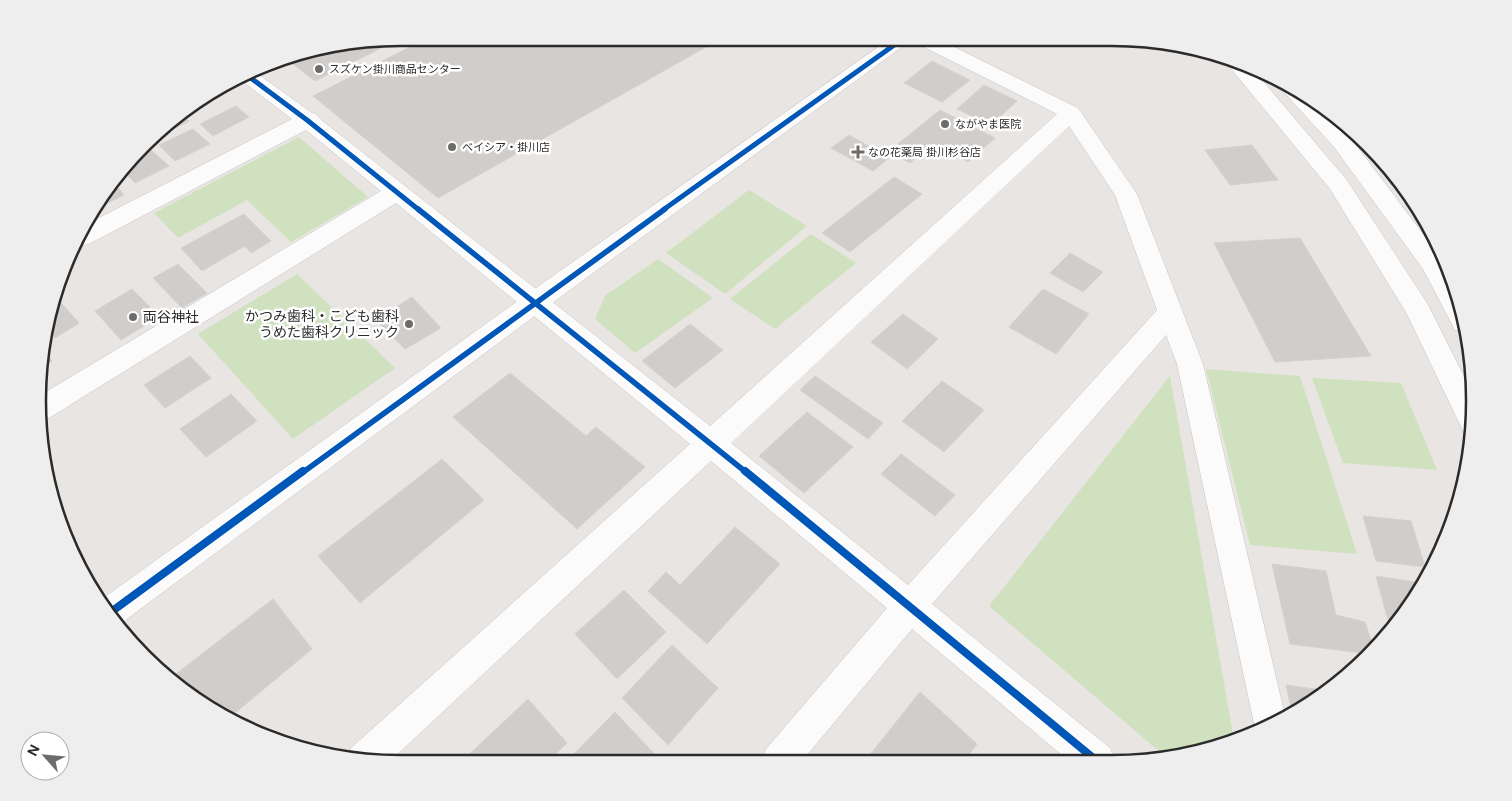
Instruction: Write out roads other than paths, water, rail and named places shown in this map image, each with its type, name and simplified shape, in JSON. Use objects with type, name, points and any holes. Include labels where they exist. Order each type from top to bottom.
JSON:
[{"type":"street","points":[[115,609],[535,302],[893,46]]},
{"type":"street","points":[[937,46],[1071,113],[1126,194],[1190,364],[1268,718]]},
{"type":"street","points":[[1244,72],[1338,184],[1418,310],[1466,409]]},
{"type":"street","points":[[252,79],[309,120],[396,193],[713,443],[1091,755]]},
{"type":"street","points":[[1308,106],[1342,142],[1432,264],[1451,298]]},
{"type":"street","points":[[372,754],[1071,113]]},
{"type":"street","points":[[88,234],[309,120]]},
{"type":"street","points":[[46,406],[396,193]]},
{"type":"street","points":[[785,755],[910,606],[1170,313]]},
{"type":"place","name":"スズケン掛川商品センター","points":[[319,69]]},
{"type":"place","name":"ながやま医院","points":[[945,124]]},
{"type":"place","name":"ベイシア・掛川店","points":[[452,147]]},
{"type":"place","name":"なの花薬局 掛川杉谷店","points":[[858,152]]},
{"type":"place","name":"両谷神社","points":[[133,317]]},
{"type":"place","name":"かつみ歯科・こども歯科 うめた歯科クリニック","points":[[409,324]]}]
